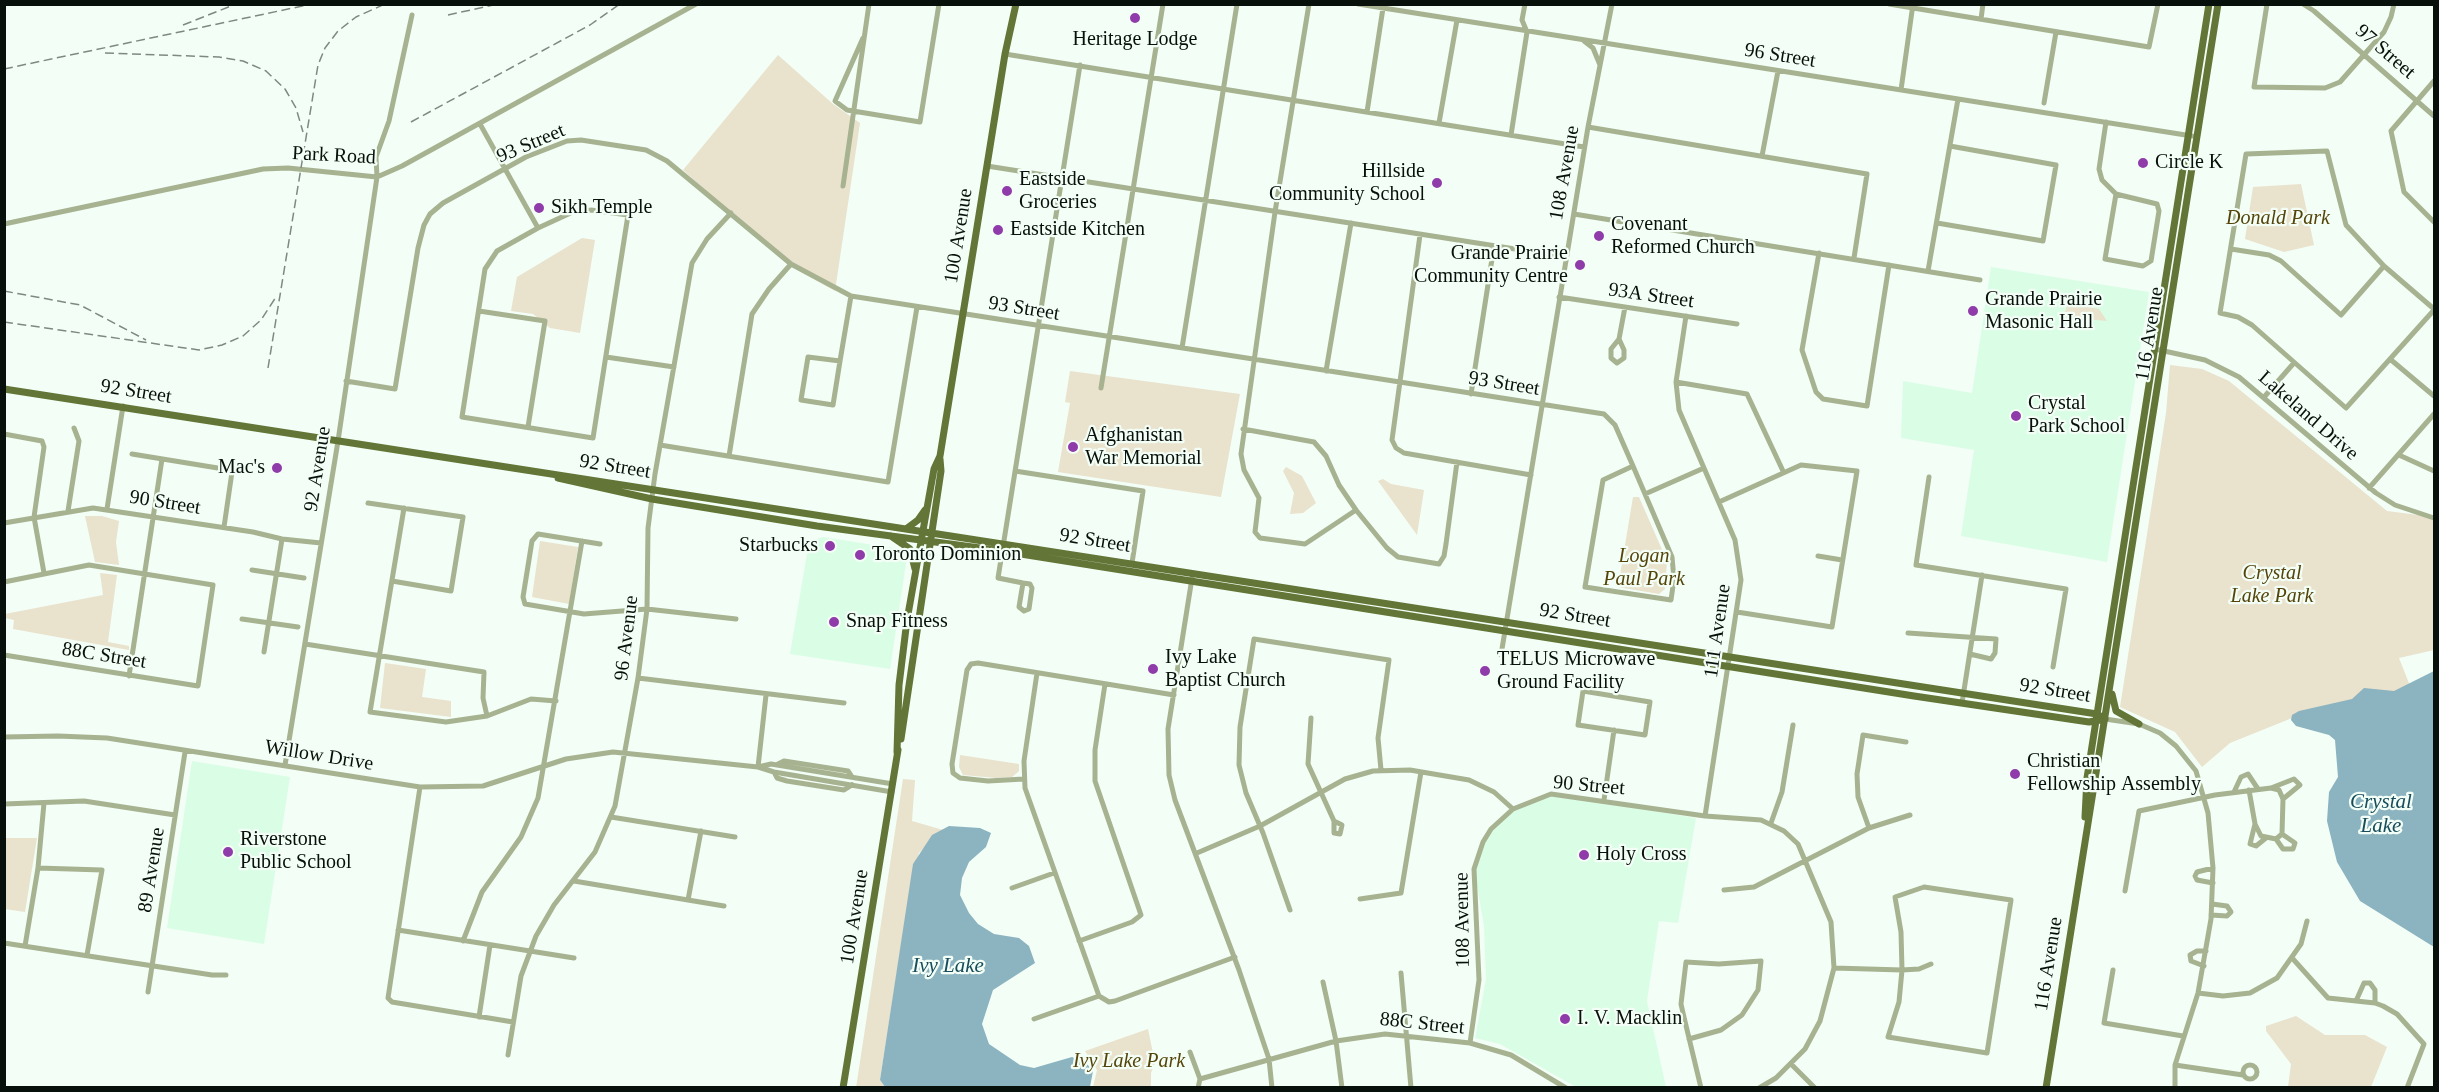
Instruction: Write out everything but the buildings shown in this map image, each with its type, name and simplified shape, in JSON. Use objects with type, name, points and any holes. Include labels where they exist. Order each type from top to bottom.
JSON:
[{"type":"main road","name":"100 Avenue","points":[[1010,4],[1011,22]]},
{"type":"main road","name":"100 Avenue","points":[[928,532],[928,506],[940,456],[1005,54],[1016,4]]},
{"type":"main road","name":"116 Avenue","points":[[2084,845],[2087,778],[2209,4]]},
{"type":"main road","name":"116 Avenue","points":[[2046,1088],[2218,4]]},
{"type":"main road","name":"92 Street","points":[[4,389],[548,475],[652,499],[926,540],[1132,563],[2097,714],[2105,719]]},
{"type":"main road","name":"100 Avenue","points":[[897,752],[899,686],[915,571],[928,532],[941,471],[940,456]]},
{"type":"main road","name":"92 Street","points":[[548,475],[579,476],[653,490],[928,532],[1192,581],[1505,632],[1962,703],[2096,722],[2105,719]]},
{"type":"main road","points":[[906,529],[918,520],[928,506]]},
{"type":"main road","points":[[889,535],[910,549],[915,571]]},
{"type":"main road","name":"100 Avenue","points":[[843,1088],[897,752],[904,724],[926,540]]},
{"type":"main road","points":[[2113,668],[2113,707],[2117,713],[2139,724]]},
{"type":"street","name":"Park Road","points":[[4,224],[263,169],[288,168],[377,177],[480,124],[696,4]]},
{"type":"street","points":[[843,186],[869,4]]},
{"type":"street","points":[[863,38],[835,101],[852,111],[920,122],[939,4]]},
{"type":"street","points":[[1101,388],[1163,4]]},
{"type":"street","points":[[1182,348],[1237,4]]},
{"type":"street","points":[[1309,4],[1295,101],[1275,212],[1243,429],[1241,461],[1259,498],[1255,532],[1257,537],[1305,544],[1356,510]]},
{"type":"street","name":"96 Street","points":[[1358,4],[2198,137]]},
{"type":"street","points":[[1511,135],[1527,32],[1522,20],[1525,4]]},
{"type":"street","name":"108 Avenue","points":[[1501,655],[1584,147],[1612,4]]},
{"type":"street","points":[[1889,4],[2149,47],[2158,4]]},
{"type":"street","points":[[1981,19],[1983,4]]},
{"type":"street","points":[[2267,4],[2254,87],[2325,88],[2340,82],[2384,32],[2394,4]]},
{"type":"street","name":"97 Street","points":[[2303,4],[2364,53],[2434,116]]},
{"type":"street","points":[[2314,11],[2319,4]]},
{"type":"street","points":[[1900,90],[1912,7]]},
{"type":"street","points":[[1367,112],[1383,8]]},
{"type":"street","name":"92 Avenue","points":[[285,765],[338,441],[377,177],[376,157],[389,121],[412,15]]},
{"type":"street","points":[[1439,123],[1458,20]]},
{"type":"street","points":[[2044,103],[2056,32]]},
{"type":"street","points":[[1583,40],[1593,48],[1601,66]]},
{"type":"street","points":[[1005,54],[1224,87],[1295,101],[1584,147]]},
{"type":"street","points":[[1023,583],[1020,607],[1024,611],[1029,609],[1032,588],[1030,584],[998,578],[1080,65]]},
{"type":"street","points":[[1762,156],[1778,70]]},
{"type":"street","points":[[2434,81],[2391,131],[2404,192],[2434,222]]},
{"type":"street","points":[[1928,271],[1958,99]]},
{"type":"street","points":[[2106,122],[2099,169],[2102,180],[2116,194],[2157,204],[2159,211],[2151,261],[2143,266],[2105,259],[2116,194]]},
{"type":"street","points":[[480,124],[538,228]]},
{"type":"street","points":[[1588,127],[1867,174],[1854,258]]},
{"type":"street","name":"93 Street","points":[[346,381],[395,389],[418,248],[424,225],[430,214],[443,203],[526,157],[567,141],[581,140],[646,150],[667,161],[791,264],[851,296],[1604,414],[1615,425],[1633,466]]},
{"type":"street","points":[[1937,223],[2043,240],[2056,165],[1950,147]]},
{"type":"street","points":[[2327,151],[2346,225],[2384,266],[2434,309],[2346,408],[2252,325],[2238,317],[2220,314],[2231,249],[2246,154],[2327,151]]},
{"type":"street","points":[[987,166],[1566,258]]},
{"type":"street","points":[[591,210],[628,215],[593,438],[462,417],[485,270],[497,251],[538,228],[575,211],[591,210]]},
{"type":"street","name":"96 Avenue","points":[[508,1055],[521,976],[529,951],[548,913],[595,852],[611,817],[638,678],[647,609],[646,552],[653,490],[692,263],[706,238],[731,213]]},
{"type":"street","points":[[1574,214],[1980,280]]},
{"type":"street","points":[[1326,371],[1351,223]]},
{"type":"street","points":[[1420,235],[1393,424],[1394,444],[1404,453],[1531,475]]},
{"type":"street","points":[[1471,394],[1494,246]]},
{"type":"street","points":[[2231,249],[2269,255],[2281,261],[2341,315],[2384,266]]},
{"type":"street","points":[[1819,253],[1802,350],[1816,392],[1823,399],[1867,406],[1889,265]]},
{"type":"street","points":[[729,456],[752,315],[769,289],[791,264]]},
{"type":"street","points":[[840,362],[808,357],[801,400],[833,405],[851,296]]},
{"type":"street","name":"93A Street","points":[[1559,297],[1737,324]]},
{"type":"street","points":[[660,445],[888,482],[917,307]]},
{"type":"street","points":[[1619,339],[1625,308]]},
{"type":"street","points":[[479,310],[545,321],[528,427]]},
{"type":"street","name":"111 Avenue","points":[[1686,316],[1677,382],[1679,410],[1735,540],[1741,580],[1705,816]]},
{"type":"street","name":"Lakeland Drive","points":[[2155,349],[2194,357],[2223,368],[2265,396],[2369,488],[2395,505],[2434,518]]},
{"type":"street","points":[[606,357],[674,367]]},
{"type":"street","points":[[2390,359],[2434,396]]},
{"type":"street","points":[[2265,396],[2294,364]]},
{"type":"street","points":[[1677,382],[1747,394],[1783,471]]},
{"type":"street","points":[[107,509],[123,406]]},
{"type":"street","points":[[2369,488],[2434,414]]},
{"type":"street","points":[[68,511],[79,441],[74,428]]},
{"type":"street","points":[[1243,429],[1314,442],[1326,456],[1340,485],[1356,510],[1387,548],[1398,557],[1439,564],[1444,556],[1457,462]]},
{"type":"street","points":[[4,434],[42,441],[44,447],[34,517],[44,573]]},
{"type":"street","points":[[132,454],[227,469],[232,472],[224,527]]},
{"type":"street","points":[[2400,455],[2434,471]]},
{"type":"street","points":[[129,676],[162,459]]},
{"type":"street","points":[[1719,502],[1783,471],[1813,464],[1857,471],[1832,627],[1737,612]]},
{"type":"street","points":[[1633,466],[1645,494],[1672,557],[1674,579],[1671,600],[1585,587],[1603,480],[1633,466]]},
{"type":"street","points":[[1645,494],[1704,468]]},
{"type":"street","points":[[1015,471],[1143,491],[1132,563]]},
{"type":"street","points":[[1929,477],[1916,565],[2066,589],[2053,667]]},
{"type":"street","points":[[368,503],[463,517],[451,591],[392,581]]},
{"type":"street","points":[[404,508],[370,712],[446,722],[486,716],[531,699],[556,701]]},
{"type":"street","name":"90 Street","points":[[4,524],[68,511],[107,509],[224,527],[282,539],[321,543]]},
{"type":"street","points":[[600,544],[538,534],[532,541],[523,597],[525,603],[591,614],[647,609],[736,618]]},
{"type":"street","points":[[264,652],[282,539]]},
{"type":"street","points":[[463,941],[482,892],[531,818],[538,798],[582,541]]},
{"type":"street","points":[[1818,556],[1842,560]]},
{"type":"street","points":[[4,582],[89,565],[145,573]]},
{"type":"street","points":[[252,570],[304,578]]},
{"type":"street","name":"88C Street","points":[[4,655],[198,686],[213,585],[145,573]]},
{"type":"street","points":[[1193,573],[1167,740],[1169,775],[1175,800],[1235,957],[1269,1059],[1272,1088]]},
{"type":"street","points":[[1962,703],[1983,575]]},
{"type":"street","points":[[242,619],[298,627]]},
{"type":"street","points":[[1908,633],[1996,639],[1995,654],[1991,659],[1970,654]]},
{"type":"street","points":[[1290,910],[1243,784],[1238,755],[1254,639],[1389,660],[1378,738],[1381,770]]},
{"type":"street","points":[[305,644],[484,672],[483,698],[486,716]]},
{"type":"street","points":[[1024,779],[988,782],[955,775],[952,764],[967,670],[971,664],[978,663],[1174,695]]},
{"type":"street","points":[[1037,673],[1026,746],[1024,779],[1030,805],[1099,996],[1109,1002],[1115,1001],[1235,957]]},
{"type":"street","points":[[638,678],[844,703]]},
{"type":"street","points":[[1079,941],[1132,922],[1141,915],[1095,781],[1095,750],[1105,684]]},
{"type":"street","points":[[1583,691],[1650,702],[1645,735],[1614,730],[1578,725],[1583,691]]},
{"type":"street","points":[[758,767],[766,695]]},
{"type":"street","points":[[1311,718],[1308,764],[1334,821]]},
{"type":"street","points":[[2105,719],[2139,724],[2160,733],[2183,752],[2196,771],[2205,797],[2213,868],[2211,915],[2198,993],[2175,1065],[2175,1088]]},
{"type":"street","points":[[1771,823],[1782,792],[1793,725]]},
{"type":"street","points":[[1604,800],[1614,730]]},
{"type":"street","points":[[1869,828],[1858,797],[1857,774],[1863,735],[1906,742]]},
{"type":"street","name":"Willow Drive","points":[[4,737],[81,736],[420,787],[483,786],[545,765],[586,755],[624,753]]},
{"type":"street","name":"89 Avenue","points":[[148,992],[185,752]]},
{"type":"street","points":[[624,753],[758,767],[774,772],[777,778],[787,781],[848,790],[852,785],[892,788]]},
{"type":"street","points":[[758,767],[776,765],[780,760],[795,762],[848,771],[852,777],[892,788]]},
{"type":"street","points":[[1197,853],[1260,826],[1345,779],[1381,770],[1421,772],[1474,782],[1500,795],[1514,809]]},
{"type":"street","points":[[1360,899],[1401,893],[1421,772]]},
{"type":"street","points":[[2234,792],[2241,777],[2248,774],[2258,789]]},
{"type":"street","points":[[2125,891],[2139,811],[2205,797],[2271,788],[2294,779],[2300,786],[2283,799]]},
{"type":"street","points":[[420,787],[388,998],[392,1002],[513,1022]]},
{"type":"street","points":[[2250,790],[2255,824],[2261,836],[2276,839],[2282,834],[2283,799],[2279,790],[2271,788]]},
{"type":"street","name":"90 Street","points":[[1514,809],[1551,794],[1705,816],[1751,818],[1771,823],[1798,844],[1830,922],[1834,968],[1820,1021],[1805,1049],[1791,1064]]},
{"type":"street","points":[[4,804],[84,801],[176,815]]},
{"type":"street","points":[[25,946],[38,868],[44,803]]},
{"type":"street","name":"108 Avenue","points":[[1470,1043],[1479,980],[1474,869],[1483,842],[1491,829],[1514,809]]},
{"type":"street","points":[[1724,890],[1754,887],[1869,828],[1910,815]]},
{"type":"street","points":[[611,817],[735,837]]},
{"type":"street","points":[[2255,824],[2250,844],[2256,846],[2266,838]]},
{"type":"street","points":[[688,900],[701,831]]},
{"type":"street","points":[[2276,839],[2283,849],[2293,849],[2295,843],[2282,834]]},
{"type":"street","points":[[38,868],[102,870],[87,955]]},
{"type":"street","points":[[2213,868],[2198,872],[2196,876],[2197,880],[2213,883]]},
{"type":"street","points":[[1012,888],[1054,873]]},
{"type":"street","points":[[574,881],[724,906]]},
{"type":"street","points":[[1924,887],[2012,900],[1987,1053],[1888,1037],[1899,1002],[1902,970],[1901,932],[1894,897],[1924,887]]},
{"type":"street","points":[[2211,915],[2227,916],[2231,912],[2227,906],[2212,904]]},
{"type":"street","points":[[2198,993],[2223,996],[2250,993],[2277,978],[2293,959],[2301,944],[2307,921]]},
{"type":"street","points":[[398,930],[574,958]]},
{"type":"street","points":[[4,943],[212,975],[226,975]]},
{"type":"street","points":[[479,1017],[489,945]]},
{"type":"street","points":[[2204,966],[2192,961],[2190,956],[2197,951],[2206,951]]},
{"type":"street","points":[[2293,959],[2328,998],[2375,1003],[2397,1014],[2424,1044],[2407,1088]]},
{"type":"street","points":[[1689,1039],[1721,1030],[1742,1015],[1758,990],[1761,961],[1719,964],[1686,962],[1681,1004],[1689,1039],[1701,1088]]},
{"type":"street","points":[[1834,968],[1902,970],[1919,969],[1931,964]]},
{"type":"street","points":[[2113,970],[2104,1023],[2183,1036]]},
{"type":"street","points":[[1401,974],[1411,1088]]},
{"type":"street","points":[[1323,982],[1336,1041],[1342,1088]]},
{"type":"street","points":[[2356,1001],[2364,983],[2370,983],[2375,990],[2375,1003]]},
{"type":"street","points":[[1034,1019],[1099,996]]},
{"type":"street","name":"88C Street","points":[[1200,1079],[1368,1034],[1470,1043],[1511,1054],[1566,1088]]},
{"type":"street","points":[[1190,1052],[1200,1079],[1198,1088]]},
{"type":"street","points":[[1759,1088],[1791,1064],[1815,1088]]},
{"type":"street","points":[[2175,1065],[2243,1075]]},
{"type":"shaded area","name":"Crystal Park School","points":[[1991,267],[2149,292],[2107,562],[1961,536],[1974,450],[1901,438],[1903,381],[1972,393]]},
{"type":"shaded area","points":[[823,537],[899,549],[907,557],[890,669],[790,654],[809,542]]},
{"type":"shaded area","name":"Riverstone Public School","points":[[192,761],[290,777],[264,944],[167,928]]},
{"type":"shaded area","points":[[1551,794],[1696,818],[1678,923],[1659,921],[1647,1001],[1666,1087],[1576,1087],[1500,1044],[1475,1038],[1486,979],[1484,926],[1474,869],[1491,829],[1513,809]]},
{"type":"green space","points":[[778,55],[833,104],[860,123],[835,291],[788,265],[683,170]]},
{"type":"green space","name":"Donald Park","points":[[2301,184],[2314,245],[2284,252],[2245,239],[2253,187]]},
{"type":"green space","points":[[582,238],[595,240],[580,333],[550,328],[533,314],[511,311],[517,277]]},
{"type":"green space","points":[[2068,296],[2072,296],[2079,305],[2099,309],[2107,321],[2064,317],[2062,314],[2066,310]]},
{"type":"green space","name":"Crystal Lake Park","points":[[2170,365],[2202,369],[2229,381],[2387,511],[2434,517],[2434,650],[2399,658],[2418,706],[2307,712],[2230,743],[2202,767],[2175,732],[2120,707],[2166,413]]},
{"type":"green space","points":[[1070,371],[1240,394],[1221,497],[1058,472],[1070,403],[1065,402]]},
{"type":"green space","points":[[1286,467],[1302,476],[1316,503],[1303,513],[1290,514],[1294,493],[1283,471]]},
{"type":"green space","points":[[1383,479],[1391,484],[1424,490],[1417,535],[1378,481]]},
{"type":"green space","name":"Logan Paul Park","points":[[1633,497],[1639,497],[1667,561],[1665,589],[1659,594],[1618,587]]},
{"type":"green space","points":[[85,516],[102,516],[119,521],[116,542],[119,565],[95,562]]},
{"type":"green space","points":[[540,541],[578,547],[569,604],[532,597]]},
{"type":"green space","points":[[100,573],[117,575],[108,642],[129,646],[129,650],[13,629],[14,620],[5,618],[5,614],[103,595]]},
{"type":"green space","points":[[385,663],[426,669],[422,697],[451,701],[451,717],[380,708]]},
{"type":"green space","points":[[960,755],[1019,764],[1019,771],[1012,777],[963,775],[959,767]]},
{"type":"green space","points":[[903,779],[915,780],[912,821],[943,830],[919,853],[908,900],[880,1080],[887,1087],[856,1088]]},
{"type":"green space","points":[[5,838],[37,838],[25,912],[5,909]]},
{"type":"green space","points":[[2296,1016],[2325,1035],[2365,1035],[2387,1047],[2371,1087],[2288,1087],[2291,1064],[2266,1031],[2266,1026]]},
{"type":"green space","name":"Ivy Lake Park","points":[[1148,1029],[1155,1063],[1151,1073],[1151,1087],[1093,1087],[1097,1070],[1085,1051]]},
{"type":"water","name":"Crystal Lake","points":[[2434,671],[2434,947],[2360,901],[2337,862],[2327,821],[2329,792],[2338,777],[2335,740],[2329,735],[2296,726],[2291,720],[2292,715],[2299,711],[2352,699],[2364,688],[2394,691]]},
{"type":"water","name":"Ivy Lake","points":[[949,826],[980,828],[991,833],[986,847],[969,862],[962,878],[960,895],[969,913],[978,924],[994,934],[1019,938],[1029,946],[1035,963],[993,990],[982,1024],[989,1044],[1020,1065],[1034,1068],[1072,1057],[1086,1063],[1093,1071],[1090,1087],[886,1088],[880,1080],[913,864],[932,835]]},
{"type":"railway","points":[[183,25],[236,4]]},
{"type":"railway","points":[[4,69],[312,4]]},
{"type":"railway","points":[[268,368],[318,65],[325,48],[338,31],[356,17],[385,4]]},
{"type":"railway","points":[[448,15],[498,4]]},
{"type":"railway","points":[[411,122],[590,25],[620,4]]},
{"type":"railway","points":[[105,53],[219,57],[243,61],[266,71],[285,89],[296,108],[303,132]]},
{"type":"railway","points":[[4,291],[80,305],[146,340]]},
{"type":"railway","points":[[4,322],[199,350],[222,345],[243,336],[261,320],[276,297]]},
{"type":"place","name":"Heritage Lodge","points":[[1135,18]]},
{"type":"place","name":"Circle K","points":[[2143,163]]},
{"type":"place","name":"Hillside Community School","points":[[1437,183]]},
{"type":"place","name":"Eastside Groceries","points":[[1007,191]]},
{"type":"place","name":"Sikh Temple","points":[[539,208]]},
{"type":"place","name":"Eastside Kitchen","points":[[998,230]]},
{"type":"place","name":"Covenant Reformed Church","points":[[1599,236]]},
{"type":"place","name":"Grande Prairie Community Centre","points":[[1580,265]]},
{"type":"place","name":"Grande Prairie Masonic Hall","points":[[1973,311]]},
{"type":"place","name":"Crystal Park School","points":[[2016,416]]},
{"type":"place","name":"Afghanistan War Memorial","points":[[1073,447]]},
{"type":"place","name":"Mac's","points":[[277,468]]},
{"type":"place","name":"Starbucks","points":[[830,546]]},
{"type":"place","name":"Toronto Dominion","points":[[860,555]]},
{"type":"place","name":"Snap Fitness","points":[[834,622]]},
{"type":"place","name":"Ivy Lake Baptist Church","points":[[1153,669]]},
{"type":"place","name":"TELUS Microwave Ground Facility","points":[[1485,671]]},
{"type":"place","name":"Christian Fellowship Assembly","points":[[2015,774]]},
{"type":"place","name":"Riverstone Public School","points":[[228,852]]},
{"type":"place","name":"Holy Cross","points":[[1584,855]]},
{"type":"place","name":"I. V. Macklin","points":[[1565,1019]]}]
